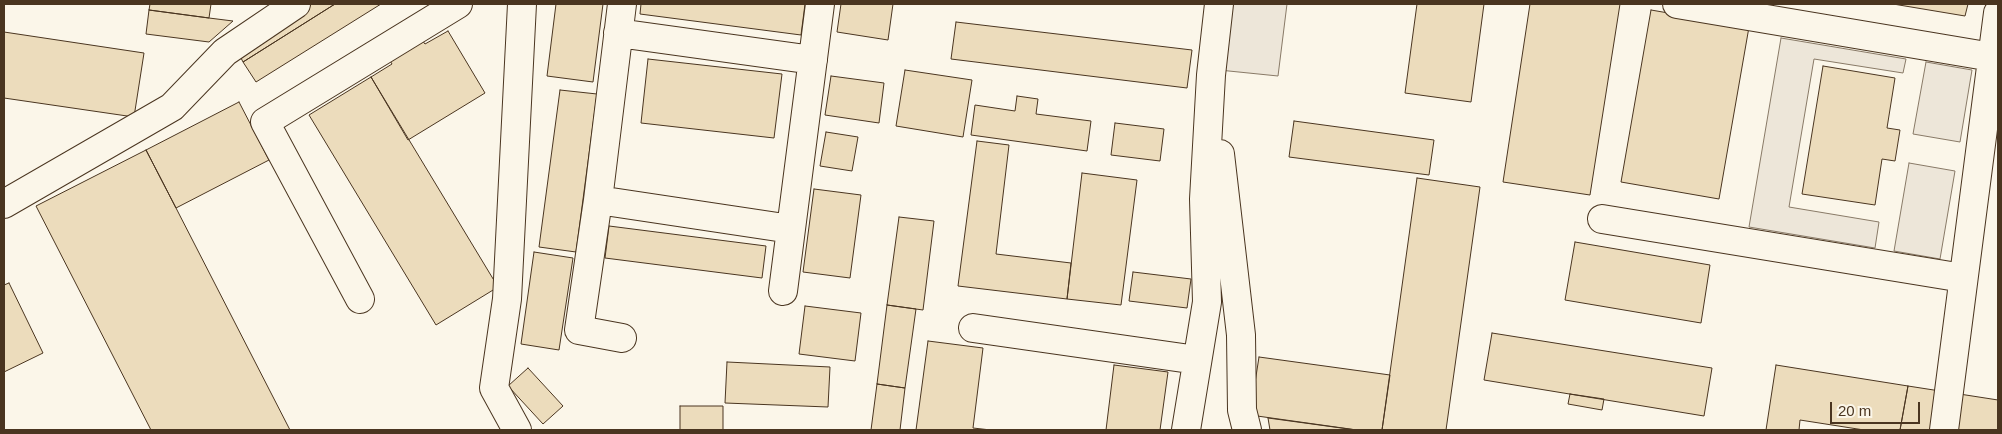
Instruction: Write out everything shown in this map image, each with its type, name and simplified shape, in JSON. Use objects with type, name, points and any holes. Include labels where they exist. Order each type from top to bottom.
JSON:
[{"type":"street","points":[[4,204],[172,107],[226,52],[296,4]]},
{"type":"street","points":[[360,299],[265,122],[458,4]]},
{"type":"street","points":[[517,430],[494,388],[507,299],[522,4]]},
{"type":"street","points":[[622,4],[598,200],[579,330],[622,338]]},
{"type":"street","points":[[782,291],[820,4]]},
{"type":"street","points":[[1186,430],[1207,302],[1204,199],[1211,75],[1219,4]]},
{"type":"street","points":[[1677,4],[1992,57]]},
{"type":"street","points":[[1944,430],[1998,13]]},
{"type":"street","points":[[618,32],[813,60]]},
{"type":"street","points":[[1211,75],[1241,335],[1243,424]]},
{"type":"street","points":[[598,200],[791,228]]},
{"type":"street","points":[[1602,219],[1963,278]]},
{"type":"street","points":[[973,328],[1197,360]]},
{"type":"shaded area","points":[[1228,4],[1287,4],[1278,76],[1219,70]]},
{"type":"shaded area","points":[[1781,38],[1906,59],[1903,73],[1814,59],[1789,207],[1879,222],[1875,248],[1749,227]]},
{"type":"shaded area","points":[[1926,62],[1972,70],[1960,142],[1913,134]]},
{"type":"shaded area","points":[[1909,163],[1955,171],[1940,259],[1894,251]]},
{"type":"building","points":[[150,4],[211,4],[209,18],[149,10]]},
{"type":"building","points":[[312,4],[335,4],[243,62],[239,54]]},
{"type":"building","points":[[335,4],[381,4],[256,82],[243,62]]},
{"type":"building","points":[[556,4],[603,4],[593,82],[547,76]]},
{"type":"building","points":[[641,4],[805,4],[801,35],[640,14]]},
{"type":"building","points":[[841,4],[893,4],[888,40],[837,32]]},
{"type":"building","points":[[1417,4],[1484,4],[1471,102],[1405,93]]},
{"type":"building","points":[[1530,4],[1620,4],[1590,195],[1503,182]]},
{"type":"building","points":[[1893,4],[1968,4],[1965,16]]},
{"type":"building","points":[[149,10],[233,21],[209,42],[146,34]]},
{"type":"building","points":[[1651,10],[1749,27],[1719,199],[1621,182]]},
{"type":"building","points":[[956,22],[1192,50],[1187,88],[951,59]]},
{"type":"building","points":[[448,31],[485,93],[408,140],[371,77],[392,64],[389,59],[422,40],[425,44]]},
{"type":"building","points":[[4,32],[144,53],[134,117],[4,98]]},
{"type":"building","points":[[648,59],[782,74],[774,138],[641,123]]},
{"type":"building","points":[[1823,66],[1895,78],[1887,128],[1900,130],[1895,161],[1882,159],[1875,205],[1802,194]]},
{"type":"building","points":[[905,70],[972,80],[963,137],[896,126]]},
{"type":"building","points":[[831,76],[884,83],[879,123],[825,115]]},
{"type":"building","points":[[371,77],[498,287],[436,325],[309,115]]},
{"type":"building","points":[[560,90],[597,94],[576,252],[539,247]]},
{"type":"building","points":[[1017,96],[1038,99],[1036,114],[1091,121],[1087,151],[971,135],[975,105],[1015,111]]},
{"type":"building","points":[[239,102],[269,160],[176,208],[146,150]]},
{"type":"building","points":[[1294,121],[1434,140],[1429,175],[1289,157]]},
{"type":"building","points":[[1115,123],[1164,129],[1160,161],[1111,155]]},
{"type":"building","points":[[826,132],[858,137],[852,171],[820,166]]},
{"type":"building","points":[[977,141],[1009,145],[996,254],[1071,263],[1067,299],[958,286]]},
{"type":"building","points":[[146,150],[290,430],[151,430],[36,206]]},
{"type":"building","points":[[1082,173],[1137,180],[1121,305],[1067,299]]},
{"type":"building","points":[[1417,178],[1480,187],[1446,430],[1382,430]]},
{"type":"building","points":[[814,189],[861,195],[850,278],[803,272]]},
{"type":"building","points":[[899,217],[934,221],[923,310],[887,305]]},
{"type":"building","points":[[609,226],[766,246],[762,278],[605,258]]},
{"type":"building","points":[[1575,242],[1710,265],[1701,323],[1565,300]]},
{"type":"building","points":[[534,252],[573,258],[559,350],[521,344]]},
{"type":"building","points":[[1133,272],[1191,279],[1187,308],[1129,301]]},
{"type":"building","points":[[9,283],[43,353],[4,372],[4,285]]},
{"type":"building","points":[[887,305],[916,309],[905,388],[877,384]]},
{"type":"building","points":[[805,306],[861,313],[855,361],[799,354]]},
{"type":"building","points":[[1492,333],[1712,368],[1704,416],[1484,380]]},
{"type":"building","points":[[928,341],[983,348],[973,428],[991,430],[916,430]]},
{"type":"building","points":[[1259,357],[1390,375],[1382,430],[1357,430],[1250,415]]},
{"type":"building","points":[[727,362],[830,367],[828,407],[725,403]]},
{"type":"building","points":[[1114,365],[1168,372],[1160,430],[1106,430]]},
{"type":"building","points":[[1776,365],[1908,386],[1900,430],[1864,430],[1800,420],[1799,430],[1766,430]]},
{"type":"building","points":[[528,368],[563,406],[543,424],[508,386]]},
{"type":"building","points":[[877,384],[905,388],[900,430],[871,430]]},
{"type":"building","points":[[1908,386],[1998,400],[1998,430],[1900,430]]},
{"type":"building","points":[[1570,394],[1604,399],[1602,410],[1568,404]]},
{"type":"building","points":[[680,406],[723,406],[723,430],[680,430]]},
{"type":"building","points":[[1268,418],[1356,430],[1270,430]]}]
